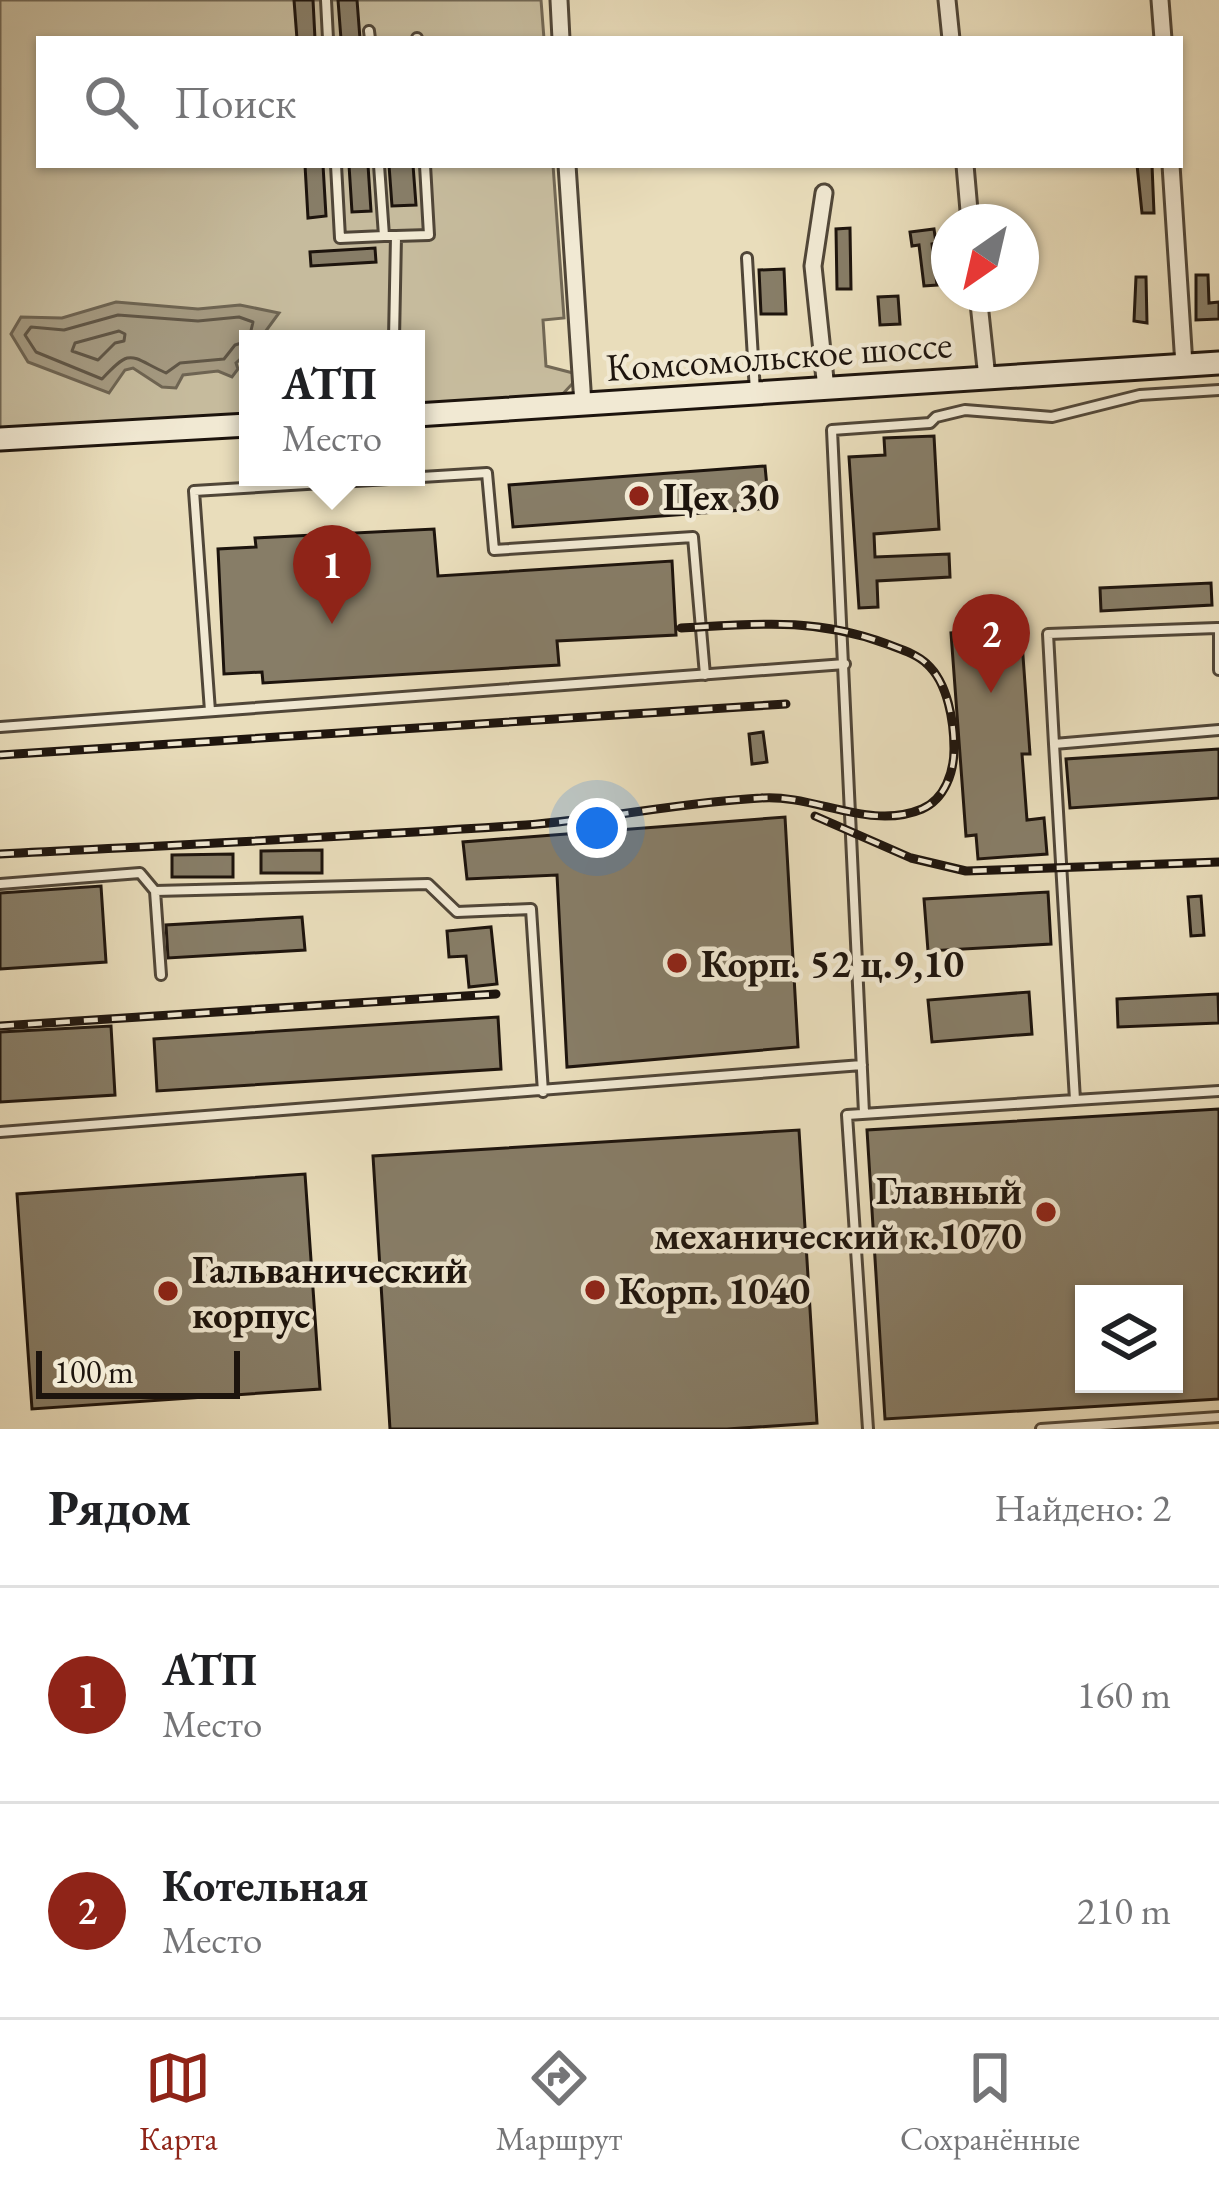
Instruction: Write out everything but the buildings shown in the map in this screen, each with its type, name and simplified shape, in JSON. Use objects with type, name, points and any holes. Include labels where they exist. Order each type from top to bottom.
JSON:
[{"type":"main road","name":"Комсомольское шоссе","points":[[425,414],[1219,363]]},
{"type":"main road","points":[[0,439],[239,426]]},
{"type":"street","points":[[559,0],[561,36]]},
{"type":"street","points":[[947,0],[951,36]]},
{"type":"street","points":[[1160,0],[1163,36]]},
{"type":"street","points":[[568,168],[576,342],[584,404]]},
{"type":"street","points":[[964,168],[968,204]]},
{"type":"street","points":[[1171,168],[1184,365]]},
{"type":"street","points":[[824,193],[813,266],[826,388]]},
{"type":"street","points":[[980,312],[987,378]]},
{"type":"lane","points":[[326,0],[328,36]]},
{"type":"lane","points":[[336,168],[340,238],[429,235],[425,168]]},
{"type":"lane","points":[[379,168],[384,236]]},
{"type":"lane","points":[[394,330],[396,236]]},
{"type":"lane","points":[[747,258],[755,393]]},
{"type":"lane","points":[[864,1113],[832,430],[930,423],[936,417],[977,410],[1052,417],[1140,395],[1219,390]]},
{"type":"lane","points":[[425,477],[487,473],[494,550],[693,537],[704,675]]},
{"type":"lane","points":[[210,711],[194,490],[263,486]]},
{"type":"lane","points":[[1075,1100],[1048,634],[1218,628],[1219,670]]},
{"type":"lane","points":[[0,727],[845,664]]},
{"type":"lane","points":[[1054,744],[1219,730]]},
{"type":"lane","points":[[0,884],[140,873],[155,892],[161,976]]},
{"type":"lane","points":[[155,892],[428,884],[457,912],[531,909],[543,1092]]},
{"type":"lane","points":[[0,1132],[862,1065]]},
{"type":"lane","points":[[868,1429],[847,1115],[1219,1091]]},
{"type":"lane","points":[[1041,1429],[1219,1417]]},
{"type":"shaded area","points":[[0,0],[541,0],[544,36],[36,36],[36,168],[553,168],[564,318],[543,320],[546,366],[573,373],[573,383],[559,398],[425,405],[425,330],[239,330],[239,418],[0,432]]},
{"type":"water","points":[[116,302],[198,309],[240,305],[279,313],[267,330],[239,330],[238,369],[232,377],[218,371],[183,375],[176,388],[162,387],[133,368],[125,370],[109,393],[28,362],[11,334],[21,317],[62,318]]},
{"type":"railway","points":[[0,854],[526,825],[761,798],[862,814],[902,815],[922,809],[942,792],[954,758],[951,715],[940,682],[918,657],[860,635],[809,626],[681,628]]},
{"type":"railway","points":[[0,755],[786,704]]},
{"type":"railway","points":[[815,816],[911,858],[966,871],[1219,862]]},
{"type":"railway","points":[[0,1026],[496,994]]},
{"type":"place","name":"Цех 30","points":[[639,496]]},
{"type":"place","name":"АТП","points":[[332,624]]},
{"type":"place","name":"Котельная","points":[[991,693]]},
{"type":"place","name":"Корп. 52 ц.9,10","points":[[677,963]]},
{"type":"place","name":"Главный механический к.1070","points":[[1046,1212]]},
{"type":"place","name":"Корп. 1040","points":[[595,1290]]},
{"type":"place","name":"Гальванический корпус","points":[[168,1291]]}]
